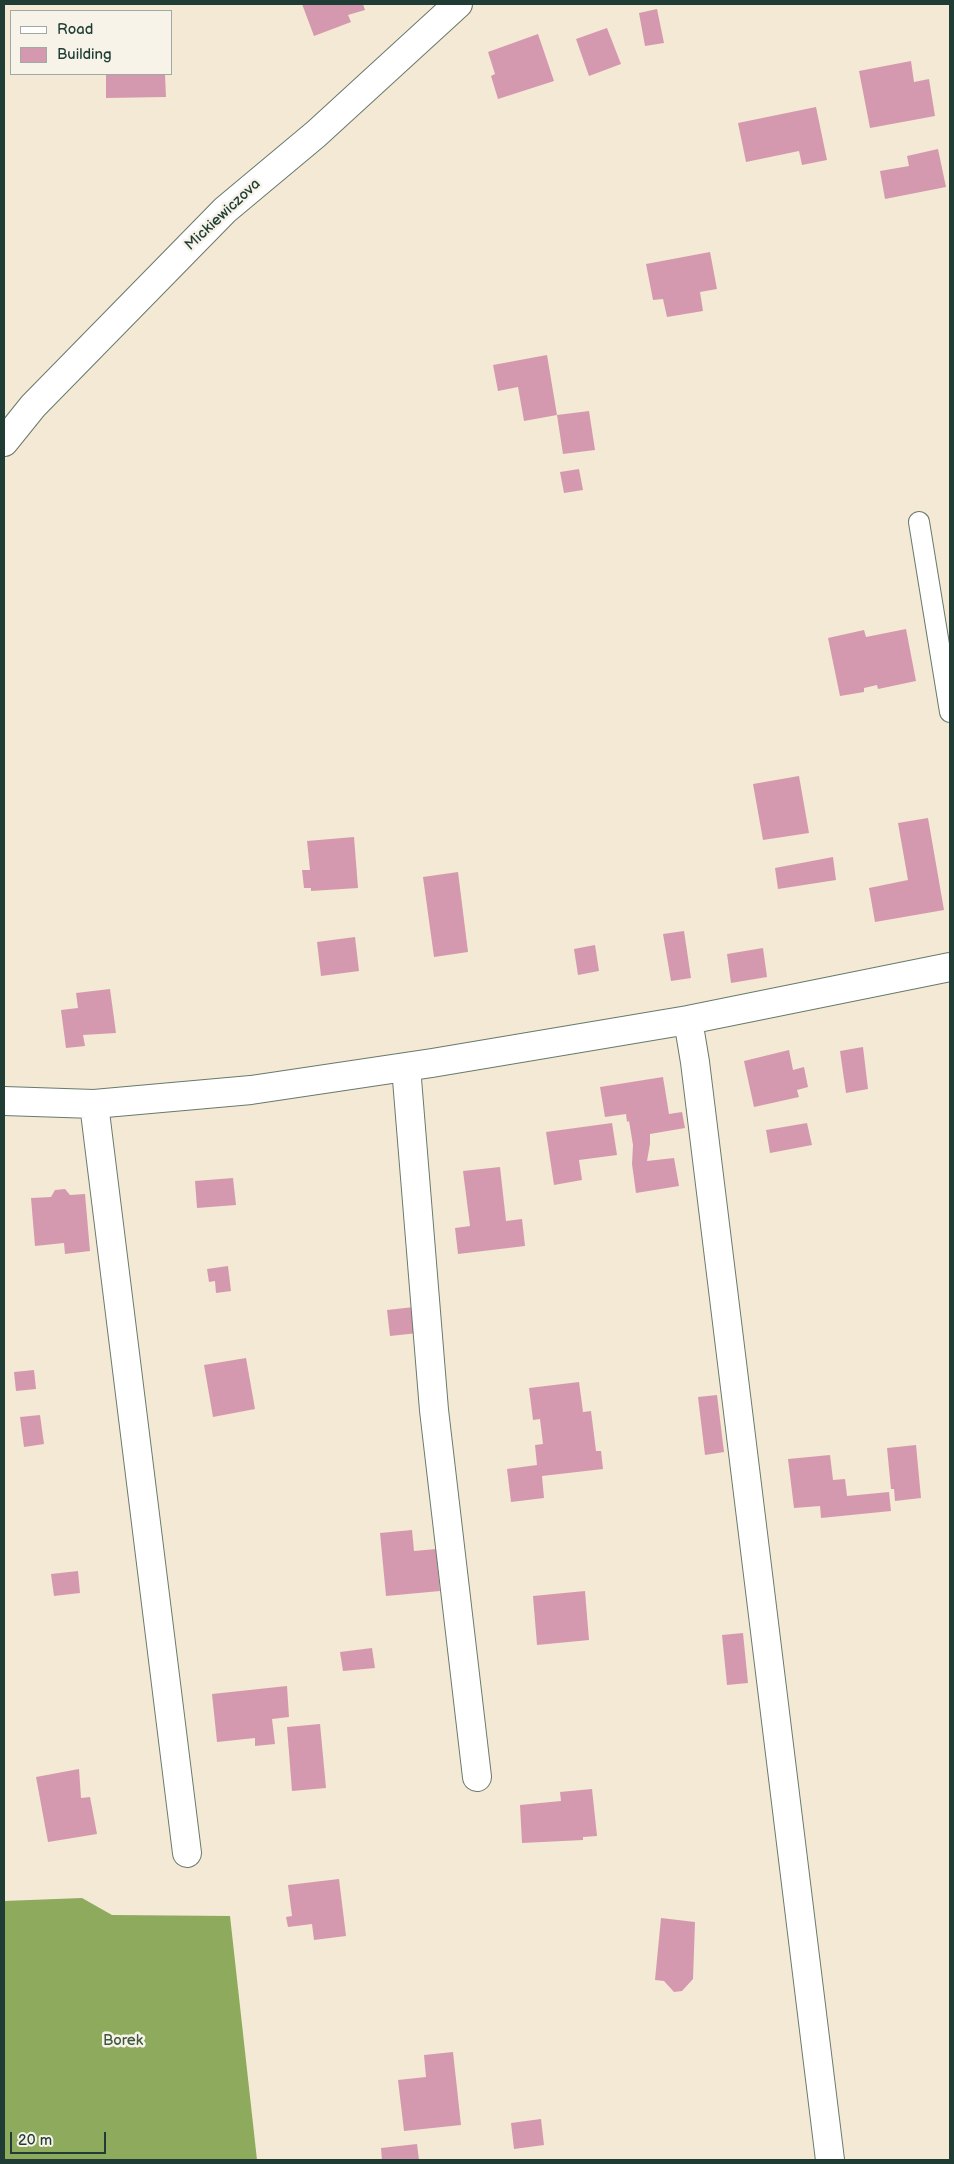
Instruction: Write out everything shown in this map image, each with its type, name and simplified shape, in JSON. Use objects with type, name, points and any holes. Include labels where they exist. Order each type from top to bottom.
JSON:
[{"type":"street","name":"Mickiewiczova","points":[[4,442],[33,406],[225,210],[316,134],[458,4]]},
{"type":"street","points":[[4,1101],[94,1104],[251,1090],[406,1067],[688,1020],[950,967]]},
{"type":"street","points":[[688,1020],[697,1071],[830,2160]]},
{"type":"street","points":[[406,1067],[434,1410],[477,1777]]},
{"type":"street","points":[[94,1104],[187,1854]]},
{"type":"lane","points":[[919,522],[950,712]]},
{"type":"green space","name":"Borek","points":[[82,1898],[112,1915],[230,1916],[257,2160],[4,2160],[4,1901]]},
{"type":"building","points":[[302,4],[363,4],[365,10],[348,15],[351,22],[314,36]]},
{"type":"building","points":[[657,9],[664,43],[645,46],[639,13]]},
{"type":"building","points":[[607,28],[621,64],[589,76],[576,39]]},
{"type":"building","points":[[538,34],[554,81],[498,99],[491,76],[495,74],[488,52]]},
{"type":"building","points":[[911,61],[914,82],[929,79],[935,116],[870,128],[859,71]]},
{"type":"building","points":[[106,75],[165,75],[166,97],[106,98]]},
{"type":"building","points":[[816,107],[827,160],[802,165],[799,151],[746,162],[738,123]]},
{"type":"building","points":[[938,149],[946,187],[885,199],[880,171],[909,166],[907,156]]},
{"type":"building","points":[[710,252],[717,289],[700,292],[703,311],[667,317],[663,299],[653,300],[646,264]]},
{"type":"building","points":[[547,355],[557,415],[524,421],[518,387],[498,391],[493,365]]},
{"type":"building","points":[[589,411],[595,450],[563,454],[557,415]]},
{"type":"building","points":[[579,469],[583,490],[564,493],[560,472]]},
{"type":"building","points":[[906,629],[916,681],[878,689],[877,685],[864,688],[864,692],[840,696],[828,638],[864,630],[866,637]]},
{"type":"building","points":[[799,776],[809,833],[763,840],[753,784]]},
{"type":"building","points":[[928,818],[944,910],[875,922],[869,888],[908,880],[898,823]]},
{"type":"building","points":[[354,837],[358,888],[311,891],[311,888],[304,888],[302,870],[310,870],[307,841]]},
{"type":"building","points":[[833,857],[836,880],[778,889],[775,868]]},
{"type":"building","points":[[458,872],[468,952],[434,957],[423,877]]},
{"type":"building","points":[[684,931],[691,978],[671,981],[663,934]]},
{"type":"building","points":[[355,937],[359,971],[321,976],[317,942]]},
{"type":"building","points":[[595,945],[599,971],[578,975],[574,949]]},
{"type":"building","points":[[763,948],[767,977],[731,983],[727,954]]},
{"type":"building","points":[[110,989],[116,1033],[83,1035],[85,1046],[66,1048],[61,1010],[78,1008],[76,993]]},
{"type":"building","points":[[863,1047],[868,1089],[846,1093],[840,1051]]},
{"type":"building","points":[[789,1050],[793,1070],[804,1067],[808,1087],[797,1090],[799,1097],[754,1107],[744,1061]]},
{"type":"building","points":[[663,1077],[669,1114],[682,1112],[685,1128],[650,1134],[647,1161],[674,1158],[679,1186],[636,1193],[632,1164],[633,1145],[629,1121],[627,1122],[626,1114],[605,1117],[600,1087]]},
{"type":"building","points":[[612,1123],[617,1155],[579,1160],[582,1180],[554,1185],[546,1132]]},
{"type":"building","points":[[807,1123],[812,1145],[770,1153],[766,1130]]},
{"type":"building","points":[[500,1167],[506,1221],[522,1219],[525,1246],[458,1254],[455,1228],[470,1226],[463,1171]]},
{"type":"building","points":[[233,1178],[236,1205],[197,1208],[195,1181]]},
{"type":"building","points":[[65,1189],[70,1195],[85,1194],[90,1251],[65,1254],[64,1243],[35,1246],[31,1198],[51,1197],[55,1190]]},
{"type":"building","points":[[228,1266],[231,1291],[216,1293],[215,1281],[209,1282],[207,1269]]},
{"type":"building","points":[[414,1307],[418,1333],[390,1336],[387,1310]]},
{"type":"building","points":[[246,1358],[255,1409],[213,1417],[204,1365]]},
{"type":"building","points":[[34,1370],[36,1389],[16,1391],[14,1372]]},
{"type":"building","points":[[579,1382],[583,1412],[591,1411],[596,1451],[601,1451],[603,1469],[542,1476],[544,1498],[511,1502],[507,1469],[537,1465],[535,1445],[543,1444],[540,1419],[533,1420],[529,1388]]},
{"type":"building","points":[[717,1395],[724,1452],[705,1455],[698,1397]]},
{"type":"building","points":[[40,1415],[44,1444],[24,1447],[20,1417]]},
{"type":"building","points":[[916,1445],[921,1498],[895,1501],[894,1489],[891,1489],[887,1448]]},
{"type":"building","points":[[830,1455],[833,1480],[845,1479],[847,1496],[889,1492],[891,1511],[821,1518],[820,1506],[794,1508],[788,1459]]},
{"type":"building","points":[[412,1530],[414,1551],[436,1549],[440,1591],[386,1596],[380,1533]]},
{"type":"building","points":[[78,1571],[80,1593],[54,1596],[51,1574]]},
{"type":"building","points":[[585,1591],[589,1640],[537,1645],[533,1596]]},
{"type":"building","points":[[743,1633],[748,1683],[727,1685],[722,1635]]},
{"type":"building","points":[[372,1648],[375,1668],[343,1671],[340,1652]]},
{"type":"building","points":[[287,1686],[289,1717],[272,1719],[275,1744],[255,1746],[255,1738],[217,1742],[212,1694]]},
{"type":"building","points":[[320,1724],[326,1788],[292,1791],[287,1727]]},
{"type":"building","points":[[79,1769],[81,1798],[90,1797],[97,1834],[48,1842],[36,1777]]},
{"type":"building","points":[[592,1789],[597,1836],[583,1837],[583,1840],[522,1843],[520,1805],[561,1801],[560,1792]]},
{"type":"building","points":[[339,1879],[346,1936],[314,1940],[312,1924],[288,1927],[286,1917],[292,1916],[288,1885]]},
{"type":"building","points":[[661,1918],[695,1922],[693,1979],[682,1991],[674,1992],[664,1981],[655,1980]]},
{"type":"building","points":[[453,2052],[461,2125],[404,2131],[398,2080],[426,2077],[424,2055]]},
{"type":"building","points":[[541,2119],[544,2145],[514,2149],[511,2123]]},
{"type":"building","points":[[417,2144],[419,2160],[382,2160],[381,2148]]}]
